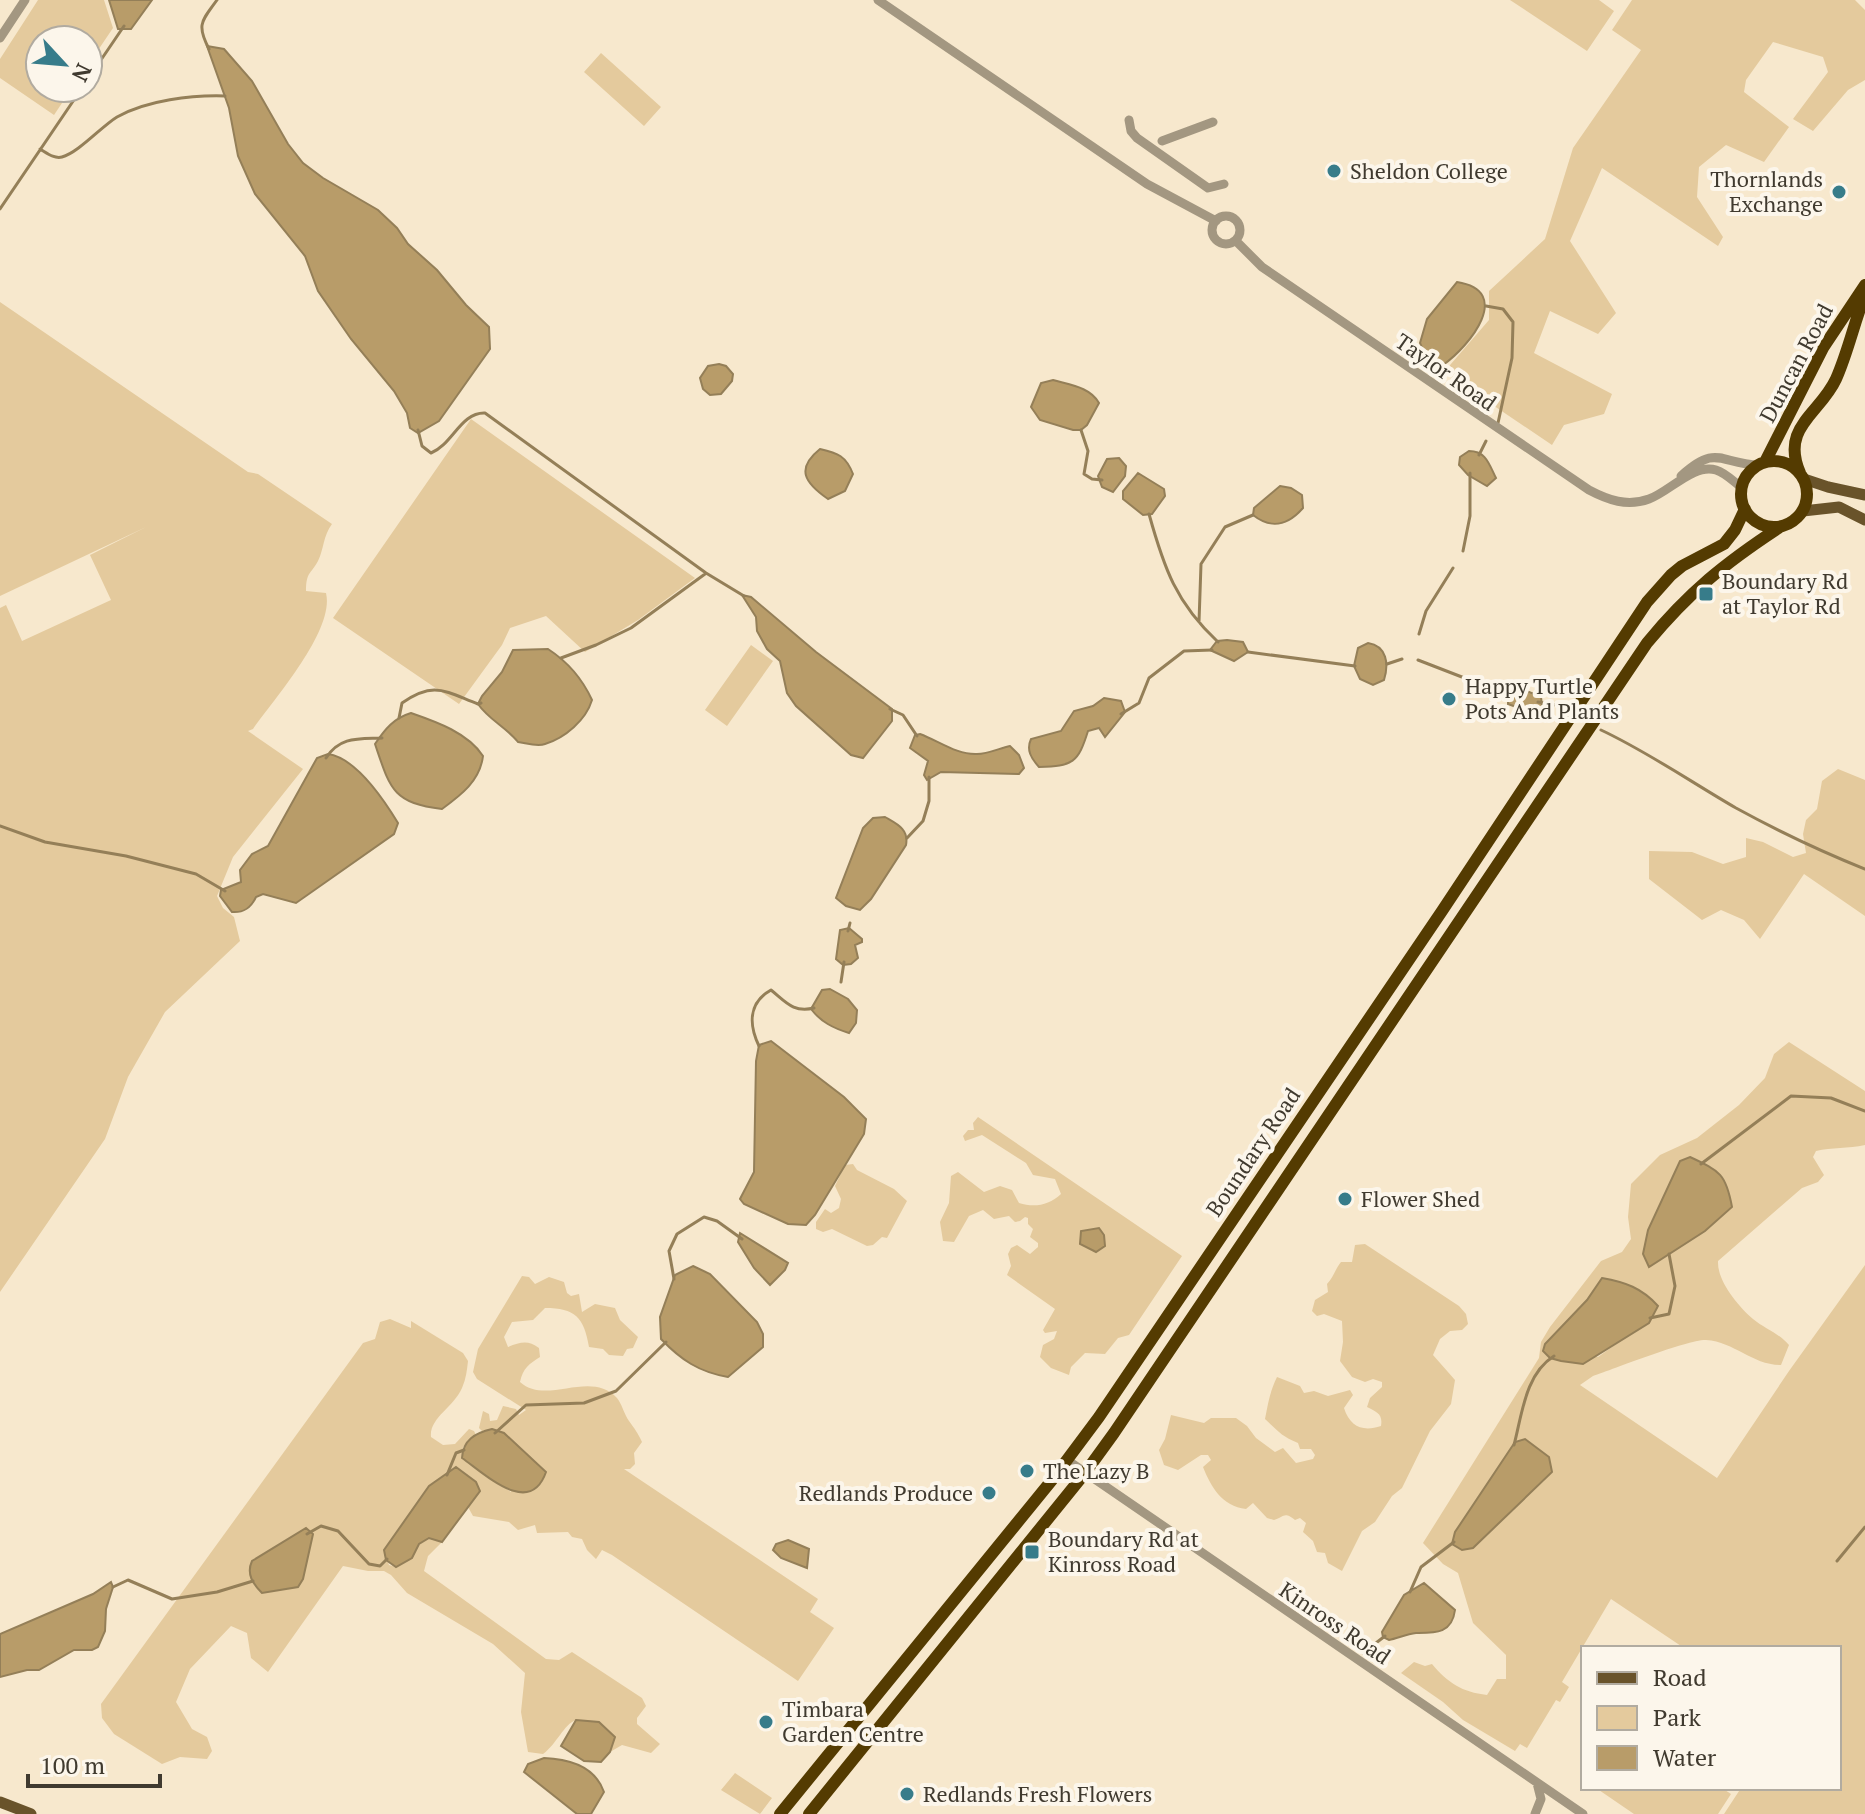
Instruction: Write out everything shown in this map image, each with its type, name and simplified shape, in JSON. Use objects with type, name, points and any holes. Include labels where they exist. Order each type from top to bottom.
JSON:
[{"type":"highway","name":"Duncan Road","points":[[1762,464],[1823,348],[1865,285]]},
{"type":"highway","name":"Duncan Road","points":[[1802,476],[1796,463],[1797,436],[1804,420],[1833,386],[1865,295]]},
{"type":"highway","points":[[1785,463],[1802,476],[1807,495],[1803,511],[1797,519],[1780,527],[1756,522],[1745,509],[1742,488],[1751,471],[1762,464],[1785,463]]},
{"type":"highway","name":"Boundary Road","points":[[780,1814],[1099,1417],[1647,602],[1682,566],[1724,544],[1745,509]]},
{"type":"highway","name":"Boundary Road","points":[[809,1814],[1085,1473],[1208,1296],[1647,643],[1678,606],[1708,578],[1780,527]]},
{"type":"main road","points":[[1802,476],[1828,487],[1865,495]]},
{"type":"main road","points":[[1803,511],[1839,507],[1865,520]]},
{"type":"main road","points":[[0,1802],[31,1814]]},
{"type":"street","points":[[0,38],[25,0]]},
{"type":"street","points":[[878,0],[1147,184],[1216,221]]},
{"type":"street","points":[[1129,120],[1131,131],[1137,138],[1199,182],[1212,188],[1224,184]]},
{"type":"street","points":[[1162,141],[1213,122]]},
{"type":"street","points":[[1224,216],[1237,221],[1240,233],[1236,241],[1223,244],[1215,239],[1212,230],[1216,221],[1224,216]]},
{"type":"street","name":"Taylor Road","points":[[1236,241],[1262,267],[1589,490],[1619,502],[1649,499]]},
{"type":"street","points":[[1649,499],[1705,458],[1722,457],[1747,465],[1762,464]]},
{"type":"street","points":[[1649,499],[1695,472],[1706,469],[1717,470],[1742,488]]},
{"type":"street","name":"Kinross Road","points":[[1067,1460],[1583,1814]]},
{"type":"street","points":[[1536,1812],[1541,1796],[1537,1783]]},
{"type":"street","points":[[1536,1812],[1549,1803],[1567,1803]]},
{"type":"green space","points":[[38,0],[104,0],[113,28],[104,41],[104,24],[24,24],[24,94],[0,78],[0,59]]},
{"type":"green space","points":[[1510,0],[1599,0],[1614,11],[1587,51]]},
{"type":"green space","points":[[1632,0],[1855,0],[1865,10],[1865,80],[1848,90],[1813,131],[1793,119],[1828,72],[1823,57],[1773,42],[1746,80],[1744,92],[1789,127],[1764,162],[1726,145],[1699,167],[1697,197],[1723,237],[1718,246],[1602,168],[1570,241],[1616,313],[1598,334],[1550,311],[1534,353],[1612,394],[1604,414],[1564,425],[1552,445],[1444,372],[1489,320],[1489,291],[1545,239],[1573,148],[1641,50],[1612,30]]},
{"type":"green space","points":[[601,53],[661,107],[644,126],[584,72]]},
{"type":"green space","points":[[38,104],[61,104],[54,115]]},
{"type":"green space","points":[[0,302],[248,472],[258,474],[332,524],[306,585],[306,591],[326,593],[321,626],[288,682],[253,729],[248,731],[303,769],[233,857],[217,896],[223,908],[234,917],[240,941],[165,1012],[128,1077],[105,1139],[0,1292],[0,608],[6,605],[22,641],[111,600],[90,555],[146,527],[0,596]]},
{"type":"green space","points":[[471,419],[695,578],[638,620],[585,652],[546,616],[510,628],[502,645],[459,704],[333,618]]},
{"type":"green space","points":[[751,645],[773,661],[727,726],[705,710]]},
{"type":"green space","points":[[1838,769],[1865,780],[1865,916],[1804,874],[1760,939],[1744,920],[1721,910],[1702,920],[1649,879],[1649,851],[1692,852],[1723,864],[1746,857],[1746,838],[1763,842],[1793,857],[1806,853],[1803,834],[1806,820],[1817,809],[1822,781]]},
{"type":"green space","points":[[1789,1042],[1865,1091],[1865,1145],[1816,1151],[1813,1157],[1824,1175],[1818,1182],[1802,1188],[1718,1261],[1721,1277],[1735,1300],[1753,1319],[1789,1345],[1781,1365],[1761,1361],[1726,1345],[1706,1340],[1651,1355],[1593,1376],[1580,1385],[1717,1478],[1865,1265],[1865,1814],[1724,1814],[1740,1790],[1841,1790],[1841,1646],[1681,1646],[1611,1599],[1562,1682],[1569,1687],[1560,1702],[1556,1700],[1527,1748],[1520,1744],[1515,1751],[1463,1720],[1401,1673],[1414,1662],[1425,1666],[1432,1664],[1456,1686],[1487,1695],[1497,1679],[1506,1679],[1506,1655],[1473,1623],[1458,1573],[1443,1564],[1423,1543],[1539,1358],[1541,1342],[1550,1327],[1601,1261],[1622,1252],[1631,1239],[1628,1217],[1631,1184],[1660,1155],[1697,1138],[1739,1105],[1765,1078],[1774,1054]],"holes":[[[1602,1278],[1623,1339],[1598,1357],[1545,1344],[1587,1300]]]},
{"type":"green space","points":[[978,1117],[1182,1256],[1129,1335],[1118,1338],[1105,1354],[1085,1353],[1071,1367],[1069,1375],[1051,1368],[1040,1357],[1043,1345],[1054,1339],[1057,1331],[1045,1333],[1043,1330],[1055,1309],[1007,1275],[1011,1266],[1008,1254],[1011,1248],[1017,1245],[1030,1254],[1038,1247],[1038,1243],[1030,1237],[1033,1229],[1028,1224],[1028,1218],[1015,1222],[1009,1216],[994,1219],[983,1210],[969,1216],[954,1242],[943,1241],[940,1222],[949,1203],[951,1176],[958,1172],[984,1192],[1000,1186],[1012,1190],[1019,1203],[1047,1203],[1061,1194],[1055,1179],[1033,1175],[1026,1163],[982,1135],[965,1141],[963,1136],[968,1130],[974,1130],[973,1123]]},
{"type":"green space","points":[[853,1164],[857,1170],[894,1189],[907,1201],[887,1238],[882,1237],[873,1245],[867,1246],[832,1229],[823,1232],[816,1229],[816,1222],[825,1209],[831,1213],[839,1208],[841,1199],[835,1186],[845,1165]]},
{"type":"green space","points":[[1365,1244],[1459,1306],[1466,1314],[1468,1324],[1462,1330],[1450,1331],[1440,1339],[1433,1355],[1455,1380],[1451,1404],[1430,1431],[1402,1488],[1392,1496],[1375,1522],[1362,1531],[1342,1571],[1328,1563],[1325,1553],[1317,1552],[1313,1541],[1303,1532],[1306,1523],[1300,1518],[1295,1520],[1286,1515],[1274,1520],[1267,1518],[1253,1503],[1246,1509],[1224,1500],[1203,1467],[1211,1460],[1208,1455],[1201,1455],[1178,1470],[1164,1465],[1159,1450],[1171,1415],[1204,1423],[1211,1418],[1236,1418],[1275,1452],[1283,1448],[1296,1463],[1313,1459],[1315,1455],[1311,1449],[1300,1449],[1298,1443],[1265,1419],[1277,1377],[1300,1386],[1304,1393],[1314,1391],[1328,1396],[1350,1390],[1353,1395],[1344,1408],[1350,1420],[1363,1428],[1381,1426],[1378,1414],[1367,1407],[1370,1398],[1382,1387],[1382,1382],[1373,1379],[1365,1382],[1352,1377],[1340,1361],[1342,1321],[1324,1314],[1317,1316],[1312,1311],[1315,1300],[1328,1292],[1327,1284],[1341,1262],[1352,1262],[1355,1245]]},
{"type":"green space","points":[[522,1276],[529,1277],[535,1284],[549,1277],[564,1282],[567,1293],[571,1296],[579,1294],[582,1312],[595,1304],[615,1308],[620,1320],[638,1337],[633,1348],[627,1349],[623,1356],[609,1355],[603,1349],[589,1347],[581,1321],[571,1312],[545,1308],[533,1320],[512,1322],[504,1337],[508,1347],[524,1343],[539,1348],[540,1357],[527,1367],[520,1382],[543,1391],[594,1387],[606,1390],[617,1398],[642,1442],[634,1453],[635,1464],[630,1469],[624,1469],[818,1599],[810,1612],[834,1628],[798,1681],[612,1555],[602,1550],[596,1559],[582,1539],[572,1537],[568,1532],[537,1533],[535,1525],[518,1530],[509,1522],[473,1516],[468,1507],[480,1490],[468,1475],[429,1486],[384,1550],[389,1565],[396,1567],[429,1538],[442,1542],[428,1556],[424,1571],[546,1659],[559,1660],[572,1652],[642,1698],[646,1706],[637,1718],[637,1724],[660,1744],[651,1753],[622,1745],[610,1752],[615,1737],[576,1720],[543,1754],[528,1752],[521,1712],[525,1673],[493,1644],[407,1593],[391,1575],[384,1571],[343,1566],[268,1672],[251,1658],[247,1633],[231,1626],[190,1669],[176,1702],[192,1729],[207,1737],[212,1751],[207,1759],[180,1757],[162,1764],[114,1734],[102,1718],[101,1704],[363,1343],[375,1339],[380,1322],[390,1319],[411,1328],[411,1321],[463,1353],[468,1361],[463,1385],[434,1424],[431,1437],[443,1445],[455,1444],[469,1429],[474,1431],[476,1435],[463,1447],[462,1458],[511,1492],[504,1433],[479,1428],[483,1411],[489,1414],[490,1421],[497,1420],[503,1406],[516,1409],[519,1415],[526,1410],[477,1379],[473,1372],[478,1349]]},
{"type":"green space","points":[[735,1773],[772,1798],[760,1814],[721,1790]]},
{"type":"green space","points":[[1599,1790],[1725,1790],[1731,1794],[1718,1814],[1634,1814]]},
{"type":"water","points":[[109,0],[152,0],[131,29],[118,29]]},
{"type":"water","points":[[207,46],[224,49],[252,81],[288,144],[303,163],[378,210],[489,327],[490,349],[439,421],[418,433],[410,428],[407,413],[394,391],[351,339],[318,291],[305,256],[255,194],[238,156],[229,108]]},
{"type":"water","points":[[1457,282],[1474,287],[1483,296],[1485,307],[1474,333],[1443,365],[1426,357],[1420,343],[1427,319]]},
{"type":"water","points":[[708,366],[726,366],[733,374],[732,381],[721,394],[710,395],[703,389],[700,378]]},
{"type":"water","points":[[1053,380],[1085,390],[1099,403],[1081,430],[1040,420],[1031,407],[1041,383]]},
{"type":"water","points":[[820,449],[841,456],[853,474],[845,491],[828,499],[806,476],[807,463]]},
{"type":"water","points":[[1469,451],[1483,456],[1491,468],[1496,478],[1487,486],[1468,475],[1459,465],[1460,457]]},
{"type":"water","points":[[1119,458],[1126,466],[1125,476],[1113,492],[1102,487],[1098,476],[1107,459]]},
{"type":"water","points":[[1138,473],[1164,489],[1165,496],[1152,514],[1143,515],[1123,499],[1123,491]]},
{"type":"water","points":[[1280,486],[1302,495],[1303,508],[1280,524],[1267,523],[1253,515],[1254,508]]},
{"type":"water","points":[[742,595],[751,597],[816,652],[892,709],[892,721],[863,758],[851,755],[796,706],[787,693],[780,661],[767,649],[757,631],[756,617]]},
{"type":"water","points":[[1217,641],[1243,642],[1248,652],[1234,661],[1210,650]]},
{"type":"water","points":[[1368,643],[1383,652],[1386,662],[1384,680],[1373,685],[1360,679],[1354,666],[1358,648]]},
{"type":"water","points":[[548,649],[574,671],[592,700],[580,721],[553,741],[542,745],[518,742],[478,704],[502,672],[513,650]]},
{"type":"water","points":[[1520,688],[1541,697],[1542,706],[1535,714],[1508,704],[1508,696]]},
{"type":"water","points":[[1104,698],[1121,701],[1125,712],[1105,737],[1099,728],[1088,731],[1081,750],[1072,761],[1039,767],[1030,754],[1031,739],[1061,731],[1074,711],[1093,706]]},
{"type":"water","points":[[411,713],[460,735],[483,756],[474,780],[442,809],[413,802],[395,791],[375,744],[390,725]]},
{"type":"water","points":[[920,734],[970,754],[1010,746],[1019,755],[1024,768],[1019,774],[941,772],[927,780],[924,775],[928,761],[910,748],[915,735]]},
{"type":"water","points":[[328,754],[349,763],[368,781],[398,823],[394,834],[296,903],[263,894],[256,897],[247,909],[232,912],[220,896],[221,890],[241,882],[240,870],[252,854],[268,846],[317,758]]},
{"type":"water","points":[[885,817],[904,831],[906,845],[871,899],[860,910],[846,906],[836,898],[863,828],[873,818]]},
{"type":"water","points":[[849,928],[862,942],[855,945],[858,958],[851,964],[843,965],[836,959],[840,930]]},
{"type":"water","points":[[830,989],[848,999],[857,1010],[856,1023],[849,1033],[828,1024],[811,1009],[822,990]]},
{"type":"water","points":[[771,1041],[844,1097],[866,1119],[864,1134],[806,1225],[788,1224],[744,1204],[740,1199],[754,1172],[759,1045]]},
{"type":"water","points":[[1690,1157],[1720,1175],[1732,1207],[1705,1231],[1649,1267],[1643,1254],[1648,1230],[1680,1161]]},
{"type":"water","points":[[1099,1228],[1104,1235],[1105,1246],[1096,1252],[1080,1244],[1081,1231]]},
{"type":"water","points":[[740,1233],[788,1263],[770,1285],[754,1268],[738,1242]]},
{"type":"water","points":[[693,1266],[710,1274],[757,1322],[763,1334],[763,1347],[728,1377],[691,1364],[661,1339],[660,1317],[675,1275]]},
{"type":"water","points":[[1602,1278],[1633,1287],[1652,1300],[1658,1306],[1649,1323],[1583,1364],[1550,1358],[1543,1351],[1545,1344],[1587,1300]]},
{"type":"water","points":[[492,1429],[504,1433],[546,1472],[539,1485],[529,1491],[518,1492],[494,1482],[462,1458],[471,1438]]},
{"type":"water","points":[[1525,1439],[1549,1457],[1552,1472],[1473,1548],[1462,1550],[1452,1544],[1455,1532],[1515,1442]]},
{"type":"water","points":[[456,1467],[476,1482],[480,1491],[442,1542],[429,1538],[419,1544],[412,1558],[396,1567],[386,1560],[384,1550],[429,1486]]},
{"type":"water","points":[[306,1528],[313,1534],[303,1579],[298,1587],[262,1593],[251,1578],[252,1561]]},
{"type":"water","points":[[788,1540],[809,1549],[807,1568],[781,1558],[773,1550],[776,1544]]},
{"type":"water","points":[[111,1582],[113,1587],[106,1609],[105,1631],[98,1647],[74,1650],[39,1670],[0,1677],[0,1634],[93,1594]]},
{"type":"water","points":[[1424,1583],[1455,1610],[1450,1624],[1436,1632],[1389,1640],[1383,1637],[1382,1632],[1404,1595]]},
{"type":"water","points":[[576,1720],[599,1722],[615,1737],[610,1752],[601,1762],[584,1761],[561,1746]]},
{"type":"water","points":[[544,1758],[572,1762],[588,1770],[600,1783],[604,1792],[591,1814],[577,1814],[524,1772],[528,1764]]},
{"type":"waterway","points":[[209,49],[202,23],[217,0]]},
{"type":"waterway","points":[[104,55],[124,26]]},
{"type":"waterway","points":[[40,149],[62,157],[117,117],[142,106],[198,96],[225,96]]},
{"type":"waterway","points":[[0,209],[71,104]]},
{"type":"waterway","points":[[1486,306],[1503,309],[1513,322],[1512,358],[1498,423]]},
{"type":"waterway","points":[[418,430],[422,446],[431,453],[469,418],[485,413],[706,573],[744,596]]},
{"type":"waterway","points":[[1081,430],[1088,451],[1084,474],[1102,480]]},
{"type":"waterway","points":[[1479,455],[1486,441]]},
{"type":"waterway","points":[[1463,551],[1470,516],[1470,473]]},
{"type":"waterway","points":[[1149,514],[1173,584],[1192,613],[1218,642]]},
{"type":"waterway","points":[[1199,622],[1201,564],[1225,527],[1253,515]]},
{"type":"waterway","points":[[1419,634],[1426,611],[1453,568]]},
{"type":"waterway","points":[[561,658],[631,628],[705,574]]},
{"type":"waterway","points":[[1121,714],[1139,703],[1149,678],[1184,651],[1212,650]]},
{"type":"waterway","points":[[1248,652],[1355,666]]},
{"type":"waterway","points":[[1387,664],[1402,659]]},
{"type":"waterway","points":[[1418,660],[1511,696]]},
{"type":"waterway","points":[[399,718],[402,703],[431,690],[481,703]]},
{"type":"waterway","points":[[1538,702],[1568,707]]},
{"type":"waterway","points":[[890,709],[903,715],[917,736]]},
{"type":"waterway","points":[[1601,730],[1752,816],[1865,869]]},
{"type":"waterway","points":[[326,758],[344,742],[382,738]]},
{"type":"waterway","points":[[907,838],[923,821],[929,801],[929,777]]},
{"type":"waterway","points":[[0,826],[45,842],[126,856],[196,874],[225,891]]},
{"type":"waterway","points":[[848,931],[850,923]]},
{"type":"waterway","points":[[841,982],[844,962]]},
{"type":"waterway","points":[[759,1046],[752,1022],[754,1008],[763,995],[771,990],[795,1008],[814,1008]]},
{"type":"waterway","points":[[1701,1164],[1791,1096],[1831,1098],[1865,1111]]},
{"type":"waterway","points":[[674,1279],[669,1251],[677,1234],[704,1217],[717,1221],[742,1239]]},
{"type":"waterway","points":[[1650,1318],[1669,1314],[1675,1286],[1669,1254]]},
{"type":"waterway","points":[[495,1433],[526,1405],[584,1403],[616,1391],[666,1342]]},
{"type":"waterway","points":[[1514,1445],[1531,1384],[1544,1364],[1554,1356]]},
{"type":"waterway","points":[[447,1475],[456,1453],[464,1450]]},
{"type":"waterway","points":[[307,1534],[321,1526],[338,1531],[369,1564],[380,1566],[387,1559]]},
{"type":"waterway","points":[[1837,1561],[1865,1527]]},
{"type":"waterway","points":[[1410,1592],[1421,1567],[1454,1542]]},
{"type":"waterway","points":[[113,1587],[128,1580],[172,1599],[217,1592],[253,1581]]},
{"type":"waterway","points":[[1363,1653],[1385,1636]]},
{"type":"place","name":"Sheldon College","points":[[1334,171]]},
{"type":"place","name":"Thornlands Exchange","points":[[1839,192]]},
{"type":"place","name":"Boundary Rd at Taylor Rd","points":[[1706,594]]},
{"type":"place","name":"Happy Turtle Pots And Plants","points":[[1449,699]]},
{"type":"place","name":"Flower Shed","points":[[1345,1199]]},
{"type":"place","name":"The Lazy B","points":[[1027,1471]]},
{"type":"place","name":"Redlands Produce","points":[[989,1493]]},
{"type":"place","name":"Boundary Rd at Kinross Road","points":[[1032,1552]]},
{"type":"place","name":"Timbara Garden Centre","points":[[766,1722]]},
{"type":"place","name":"Redlands Fresh Flowers","points":[[907,1794]]}]
